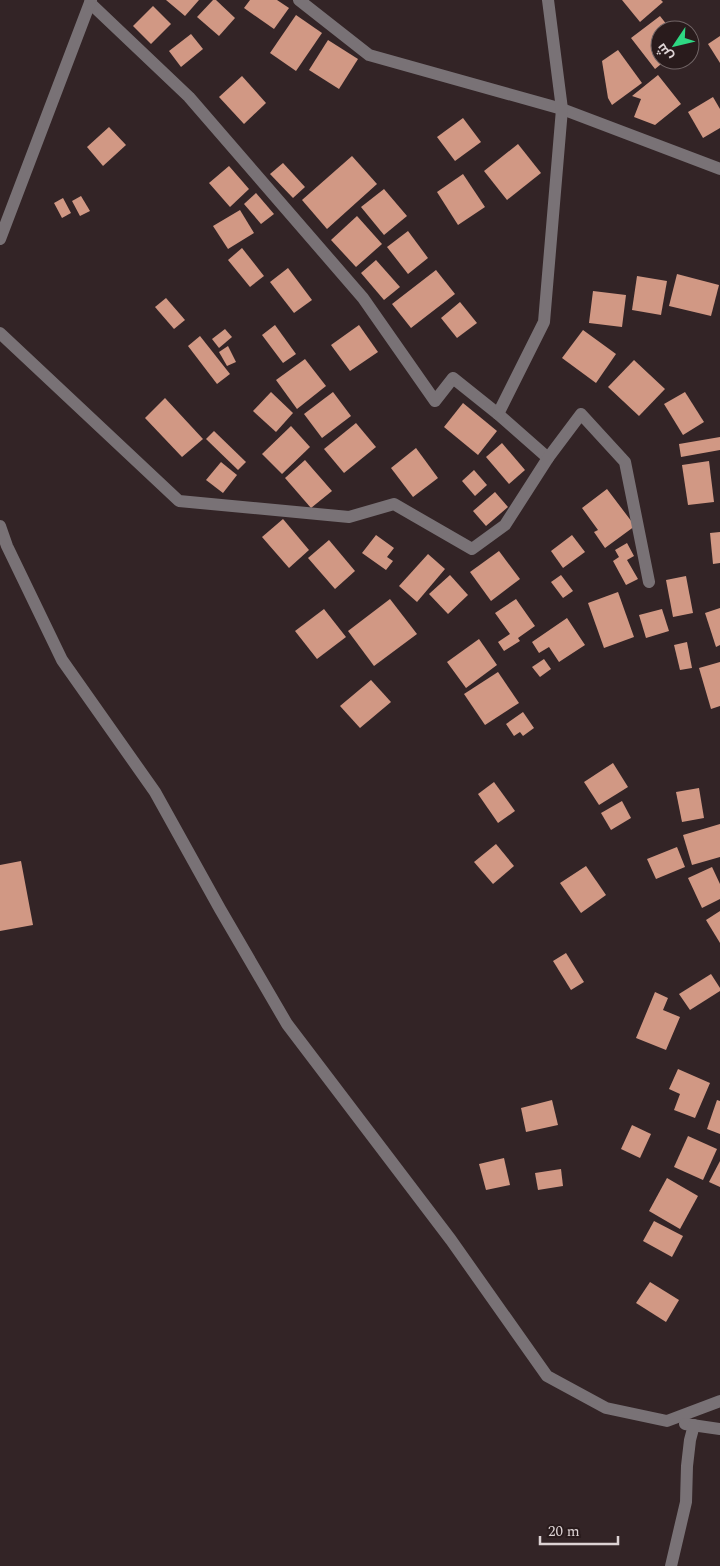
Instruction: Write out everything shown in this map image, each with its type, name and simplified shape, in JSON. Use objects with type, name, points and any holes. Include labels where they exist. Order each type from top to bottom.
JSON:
[{"type":"street","points":[[299,0],[369,55],[562,109],[720,169]]},
{"type":"street","points":[[498,414],[544,322],[562,109],[548,0]]},
{"type":"street","points":[[0,239],[91,2],[189,96],[363,298],[435,401],[453,378],[548,458]]},
{"type":"street","points":[[0,333],[179,501],[349,517],[394,504],[472,549],[505,525],[548,458],[581,414],[625,462],[649,582]]},
{"type":"street","points":[[0,526],[7,546],[62,660],[155,792],[287,1024],[451,1240],[547,1376],[606,1408],[667,1421],[720,1429]]},
{"type":"street","points":[[667,1421],[720,1401]]},
{"type":"street","points":[[671,1566],[686,1502],[687,1466],[694,1425]]},
{"type":"building","points":[[166,0],[199,0],[185,16]]},
{"type":"building","points":[[213,0],[216,0],[235,18],[219,36],[197,17]]},
{"type":"building","points":[[250,0],[277,0],[289,8],[274,29],[244,8]]},
{"type":"building","points":[[622,0],[661,0],[663,2],[640,22]]},
{"type":"building","points":[[153,6],[171,24],[151,44],[133,26]]},
{"type":"building","points":[[296,15],[322,33],[296,71],[270,53]]},
{"type":"building","points":[[660,16],[663,20],[655,20]]},
{"type":"building","points":[[650,24],[650,63],[631,38]]},
{"type":"building","points":[[191,34],[203,49],[181,67],[169,51]]},
{"type":"building","points":[[720,36],[720,63],[708,44]]},
{"type":"building","points":[[328,40],[358,59],[339,89],[309,70]]},
{"type":"building","points":[[618,50],[642,83],[612,105],[608,98],[602,61]]},
{"type":"building","points":[[658,75],[681,104],[655,125],[634,117],[641,99],[632,96]]},
{"type":"building","points":[[242,76],[266,103],[244,124],[219,97]]},
{"type":"building","points":[[713,97],[720,109],[720,128],[703,138],[688,112]]},
{"type":"building","points":[[463,118],[481,142],[455,161],[437,137]]},
{"type":"building","points":[[109,127],[126,145],[103,166],[87,147]]},
{"type":"building","points":[[518,144],[541,173],[507,200],[484,171]]},
{"type":"building","points":[[352,156],[377,184],[327,229],[302,200]]},
{"type":"building","points":[[283,163],[305,187],[293,198],[270,174]]},
{"type":"building","points":[[229,166],[249,189],[230,207],[209,183]]},
{"type":"building","points":[[463,174],[485,207],[458,225],[437,192]]},
{"type":"building","points":[[384,189],[407,216],[384,235],[361,207]]},
{"type":"building","points":[[256,193],[274,214],[261,224],[244,204]]},
{"type":"building","points":[[81,196],[90,211],[80,216],[72,201]]},
{"type":"building","points":[[63,198],[71,213],[62,218],[54,203]]},
{"type":"building","points":[[240,210],[254,233],[228,249],[213,226]]},
{"type":"building","points":[[357,216],[382,244],[356,267],[331,240]]},
{"type":"building","points":[[408,231],[428,258],[408,274],[387,247]]},
{"type":"building","points":[[242,248],[264,276],[250,287],[228,260]]},
{"type":"building","points":[[376,260],[400,287],[384,300],[361,273]]},
{"type":"building","points":[[288,268],[312,300],[294,313],[270,282]]},
{"type":"building","points":[[436,270],[455,294],[411,328],[392,304]]},
{"type":"building","points":[[677,274],[719,285],[711,316],[669,306]]},
{"type":"building","points":[[637,276],[667,281],[661,315],[632,310]]},
{"type":"building","points":[[593,291],[626,295],[622,327],[589,323]]},
{"type":"building","points":[[166,298],[185,320],[174,329],[155,307]]},
{"type":"building","points":[[460,302],[477,323],[457,338],[441,318]]},
{"type":"building","points":[[275,325],[296,354],[283,363],[262,335]]},
{"type":"building","points":[[359,325],[378,352],[350,371],[331,345]]},
{"type":"building","points":[[225,329],[232,337],[219,348],[212,339]]},
{"type":"building","points":[[583,330],[616,354],[596,383],[562,358]]},
{"type":"building","points":[[200,336],[230,374],[217,384],[188,346]]},
{"type":"building","points":[[228,346],[236,362],[227,366],[219,352]]},
{"type":"building","points":[[305,359],[326,386],[297,409],[276,380]]},
{"type":"building","points":[[634,360],[665,389],[639,416],[608,387]]},
{"type":"building","points":[[271,392],[293,413],[276,432],[253,411]]},
{"type":"building","points":[[333,392],[351,416],[322,438],[304,414]]},
{"type":"building","points":[[685,392],[704,422],[683,435],[664,404]]},
{"type":"building","points":[[165,398],[203,439],[182,457],[145,418]]},
{"type":"building","points":[[463,403],[497,431],[478,455],[444,427]]},
{"type":"building","points":[[356,423],[376,447],[344,473],[324,449]]},
{"type":"building","points":[[291,426],[310,447],[282,474],[262,454]]},
{"type":"building","points":[[214,431],[246,462],[238,470],[206,439]]},
{"type":"building","points":[[720,437],[720,450],[681,457],[679,444]]},
{"type":"building","points":[[502,443],[525,470],[509,484],[486,457]]},
{"type":"building","points":[[416,448],[438,478],[413,497],[391,468]]},
{"type":"building","points":[[305,460],[332,491],[311,508],[285,478]]},
{"type":"building","points":[[709,461],[714,502],[688,505],[682,465]]},
{"type":"building","points":[[221,462],[237,475],[223,493],[206,480]]},
{"type":"building","points":[[474,470],[487,485],[475,496],[462,481]]},
{"type":"building","points":[[607,489],[635,526],[605,548],[594,532],[598,530],[582,508]]},
{"type":"building","points":[[495,492],[508,507],[486,526],[473,511]]},
{"type":"building","points":[[283,519],[309,550],[289,568],[262,537]]},
{"type":"building","points":[[720,532],[720,563],[713,564],[710,533]]},
{"type":"building","points":[[376,535],[394,548],[387,557],[393,561],[386,570],[362,553]]},
{"type":"building","points":[[572,535],[585,552],[563,568],[551,551]]},
{"type":"building","points":[[329,540],[355,571],[335,589],[308,558]]},
{"type":"building","points":[[627,543],[634,556],[627,560],[638,579],[626,585],[613,561],[619,557],[615,550]]},
{"type":"building","points":[[499,551],[520,579],[491,601],[470,572]]},
{"type":"building","points":[[428,554],[445,569],[417,602],[399,586]]},
{"type":"building","points":[[450,575],[468,595],[448,614],[429,594]]},
{"type":"building","points":[[561,575],[573,591],[563,598],[551,582]]},
{"type":"building","points":[[686,576],[693,613],[673,617],[666,580]]},
{"type":"building","points":[[618,592],[634,637],[604,648],[588,603]]},
{"type":"building","points":[[390,599],[417,634],[374,666],[348,631]]},
{"type":"building","points":[[516,599],[535,626],[518,638],[520,641],[504,651],[498,642],[510,634],[495,613]]},
{"type":"building","points":[[720,608],[720,645],[716,647],[705,613]]},
{"type":"building","points":[[324,609],[346,637],[317,659],[295,631]]},
{"type":"building","points":[[662,609],[669,631],[646,638],[639,615]]},
{"type":"building","points":[[567,618],[585,645],[559,662],[549,647],[539,653],[532,642]]},
{"type":"building","points":[[479,639],[497,665],[466,688],[447,662]]},
{"type":"building","points":[[687,642],[692,668],[680,670],[674,645]]},
{"type":"building","points":[[544,659],[551,669],[540,677],[532,667]]},
{"type":"building","points":[[720,662],[720,706],[711,709],[699,668]]},
{"type":"building","points":[[498,672],[519,703],[485,725],[464,694]]},
{"type":"building","points":[[371,680],[391,702],[360,728],[340,706]]},
{"type":"building","points":[[523,712],[534,728],[523,736],[520,732],[514,736],[506,724]]},
{"type":"building","points":[[613,763],[628,787],[599,805],[584,782]]},
{"type":"building","points":[[494,782],[515,811],[498,823],[478,794]]},
{"type":"building","points":[[699,788],[704,818],[682,822],[676,792]]},
{"type":"building","points":[[622,801],[631,818],[611,830],[601,813]]},
{"type":"building","points":[[720,824],[720,857],[692,865],[683,835]]},
{"type":"building","points":[[496,844],[514,866],[493,884],[474,862]]},
{"type":"building","points":[[677,847],[685,867],[656,879],[647,859]]},
{"type":"building","points":[[21,861],[33,925],[0,931],[0,865]]},
{"type":"building","points":[[586,866],[606,895],[581,913],[560,883]]},
{"type":"building","points":[[712,867],[720,884],[720,899],[702,908],[688,878]]},
{"type":"building","points":[[720,911],[720,943],[706,920]]},
{"type":"building","points":[[566,953],[584,982],[571,990],[553,961]]},
{"type":"building","points":[[711,974],[720,991],[690,1010],[679,994]]},
{"type":"building","points":[[655,992],[668,998],[663,1010],[680,1017],[666,1050],[636,1038]]},
{"type":"building","points":[[678,1069],[710,1083],[695,1118],[674,1110],[680,1094],[669,1089]]},
{"type":"building","points":[[552,1100],[558,1125],[526,1132],[521,1108]]},
{"type":"building","points":[[717,1100],[720,1101],[720,1134],[707,1129]]},
{"type":"building","points":[[632,1125],[651,1134],[640,1158],[621,1149]]},
{"type":"building","points":[[688,1136],[717,1149],[703,1180],[674,1167]]},
{"type":"building","points":[[504,1158],[510,1185],[486,1190],[479,1164]]},
{"type":"building","points":[[720,1161],[720,1187],[709,1182]]},
{"type":"building","points":[[561,1169],[563,1186],[538,1190],[535,1173]]},
{"type":"building","points":[[667,1178],[698,1196],[680,1229],[649,1211]]},
{"type":"building","points":[[654,1221],[683,1236],[672,1257],[643,1241]]},
{"type":"building","points":[[650,1282],[679,1300],[666,1322],[636,1303]]}]
